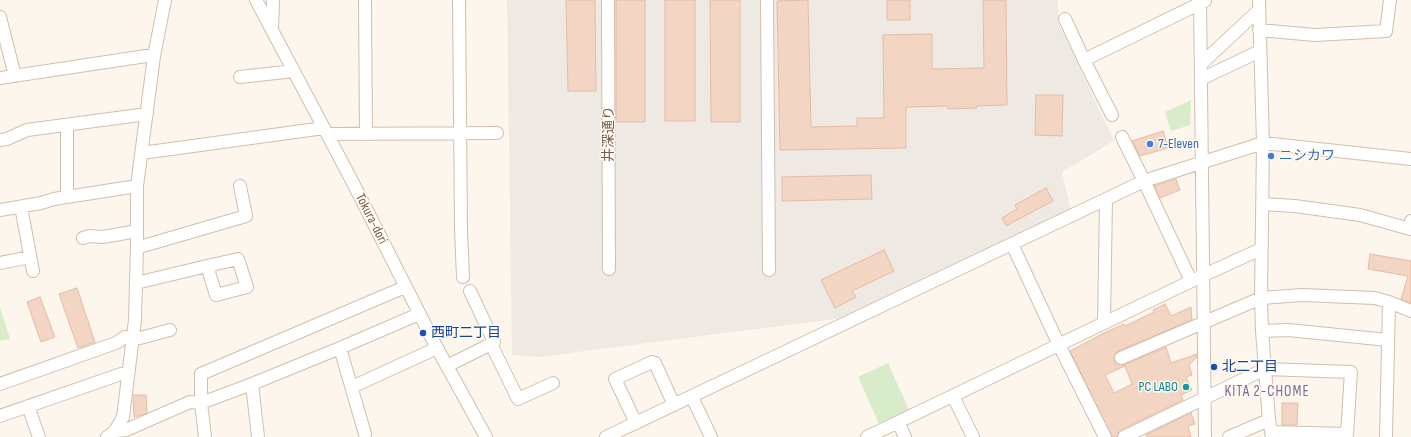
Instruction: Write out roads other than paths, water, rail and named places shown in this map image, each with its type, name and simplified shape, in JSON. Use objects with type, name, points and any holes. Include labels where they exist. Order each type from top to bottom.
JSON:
[{"type":"street","points":[[113,435],[123,418],[133,338],[137,246],[137,186],[154,56],[165,0]]},
{"type":"street","name":"Tokura-dori","points":[[256,0],[326,131],[419,314],[486,437]]},
{"type":"street","points":[[272,30],[273,0]]},
{"type":"street","points":[[365,0],[366,134]]},
{"type":"street","points":[[459,0],[461,229],[463,277]]},
{"type":"street","name":"井深通り","points":[[608,0],[609,269]]},
{"type":"street","points":[[767,0],[769,270]]},
{"type":"street","points":[[1259,30],[1315,34],[1386,31],[1390,0]]},
{"type":"street","points":[[1084,60],[1202,1],[1201,79],[1205,437]]},
{"type":"street","points":[[1124,437],[1265,369],[1352,372],[1347,434],[1271,435],[1269,420],[1265,369],[1262,331],[1261,298],[1264,143],[1259,5]]},
{"type":"street","points":[[1201,64],[1259,5]]},
{"type":"street","points":[[0,17],[16,76]]},
{"type":"street","points":[[1065,19],[1112,115]]},
{"type":"street","points":[[1201,79],[1260,51]]},
{"type":"street","points":[[0,78],[138,57],[154,56]]},
{"type":"street","points":[[240,77],[294,71]]},
{"type":"street","points":[[0,140],[7,139],[27,130],[67,126],[147,114]]},
{"type":"street","points":[[67,126],[67,197]]},
{"type":"street","points":[[142,153],[326,131],[366,134],[497,133]]},
{"type":"street","points":[[1122,137],[1191,281]]},
{"type":"street","points":[[606,437],[1144,181],[1264,143],[1411,159]]},
{"type":"street","points":[[0,210],[67,197],[137,186]]},
{"type":"street","points":[[137,246],[142,246],[246,216],[240,186]]},
{"type":"street","points":[[1104,323],[1106,199]]},
{"type":"street","points":[[1262,204],[1295,206],[1360,215],[1410,228],[1411,221]]},
{"type":"street","points":[[21,207],[33,270]]},
{"type":"street","points":[[83,238],[89,236],[104,237],[137,231]]},
{"type":"street","points":[[1012,244],[1059,345],[1105,437]]},
{"type":"street","points":[[867,437],[1191,281],[1261,249]]},
{"type":"street","points":[[0,263],[30,257]]},
{"type":"street","points":[[136,283],[207,266]]},
{"type":"street","points":[[205,437],[201,403],[201,374],[405,287]]},
{"type":"street","points":[[447,366],[494,342],[470,291]]},
{"type":"street","points":[[1121,358],[1204,321],[1261,298],[1302,295],[1375,298],[1411,311]]},
{"type":"street","points":[[1386,437],[1389,302]]},
{"type":"street","points":[[113,435],[190,402],[201,403],[252,384],[419,314]]},
{"type":"street","points":[[0,384],[116,343],[125,337],[140,338],[170,330]]},
{"type":"street","points":[[1262,331],[1288,330],[1388,340]]},
{"type":"street","points":[[491,344],[518,399],[553,383]]},
{"type":"street","points":[[340,348],[365,434]]},
{"type":"street","points":[[352,388],[437,348]]},
{"type":"street","points":[[636,423],[615,379],[652,362],[655,363],[674,405]]},
{"type":"street","points":[[0,416],[121,374],[128,375]]},
{"type":"street","points":[[252,384],[258,437]]},
{"type":"street","points":[[692,396],[711,437]]},
{"type":"street","points":[[952,396],[973,437]]},
{"type":"street","points":[[28,406],[39,437]]},
{"type":"street","points":[[1228,437],[1269,420]]},
{"type":"street","points":[[898,422],[905,437]]},
{"type":"place","name":"7-Eleven","points":[[1150,144]]},
{"type":"place","name":"ニシカワ","points":[[1271,156]]},
{"type":"place","name":"西町二丁目","points":[[423,333]]},
{"type":"place","name":"北二丁目","points":[[1214,367]]},
{"type":"place","name":"PC LABO","points":[[1186,387]]},
{"type":"district","name":"KITA 2-CHOME","points":[[1267,392]]}]
